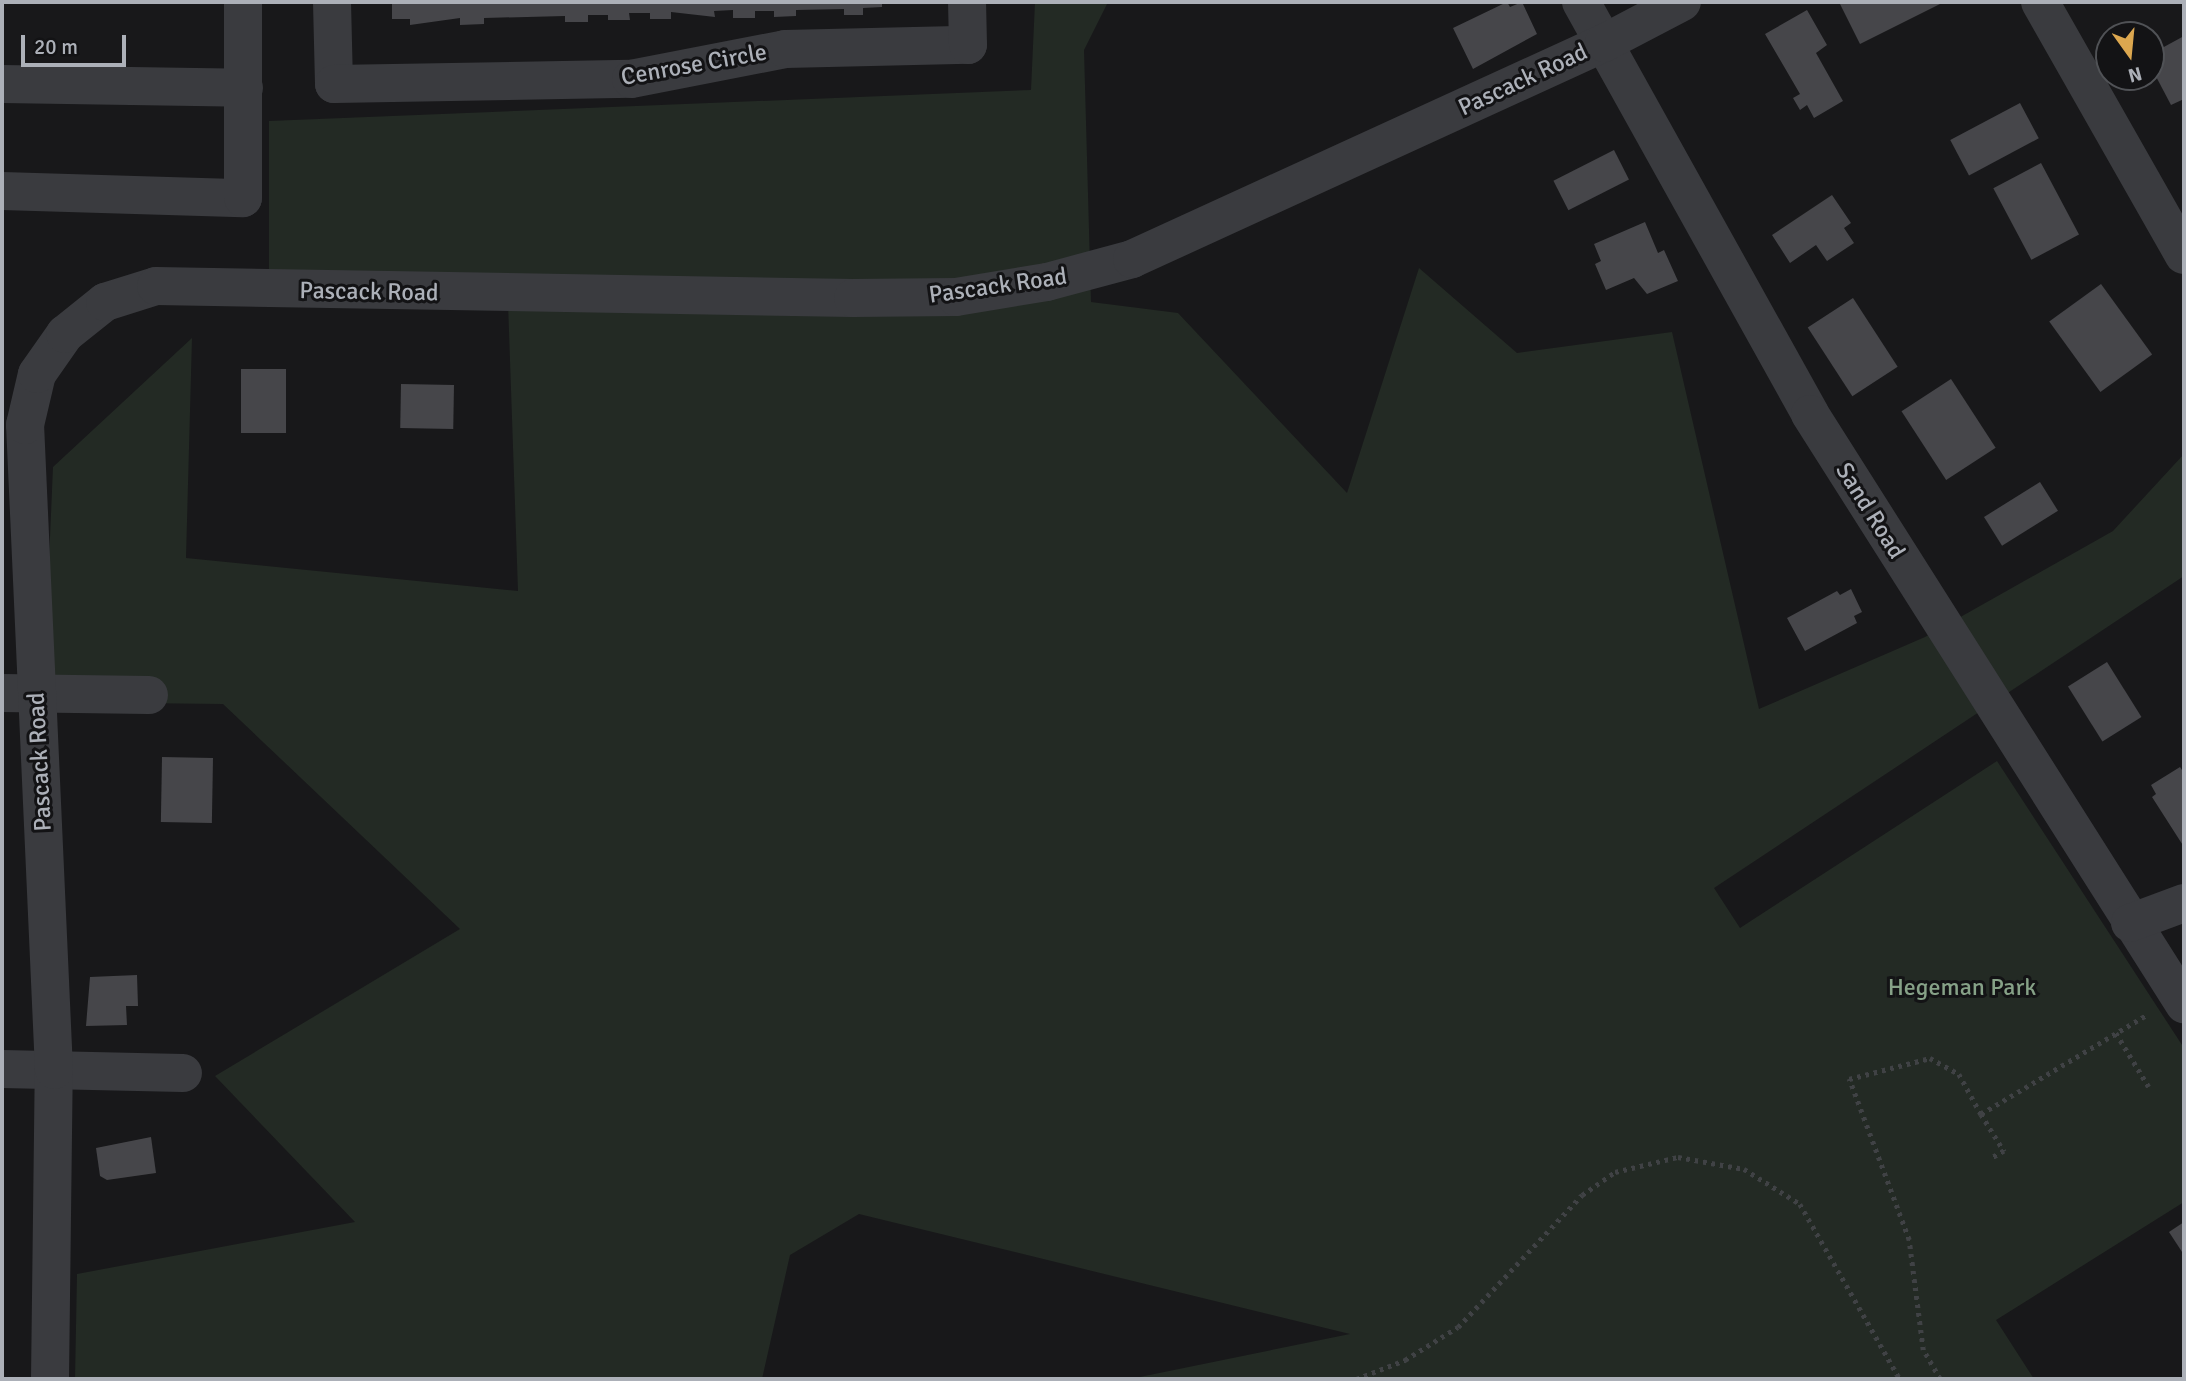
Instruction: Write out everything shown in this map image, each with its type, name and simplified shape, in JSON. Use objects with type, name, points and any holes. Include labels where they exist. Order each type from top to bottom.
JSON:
[{"type":"street","points":[[2,191],[243,198],[243,2]]},
{"type":"street","name":"Cenrose Circle","points":[[332,2],[334,84],[631,79],[785,49],[968,45],[967,2]]},
{"type":"street","name":"Sand Road","points":[[1581,2],[1810,414],[2181,1000]]},
{"type":"street","name":"Pascack Road","points":[[50,1379],[54,1070],[20,694],[25,425],[37,374],[65,334],[105,302],[156,286],[853,299],[956,297],[1047,282],[1132,259],[1604,43],[1682,2]]},
{"type":"street","points":[[2040,2],[2184,255]]},
{"type":"street","points":[[2,84],[244,88]]},
{"type":"street","points":[[20,694],[149,695]]},
{"type":"street","points":[[2130,923],[2184,904]]},
{"type":"street","points":[[2,1069],[183,1073]]},
{"type":"path","points":[[1981,1114],[2116,1033],[2181,1000]]},
{"type":"path","points":[[2116,1033],[2149,1087]]},
{"type":"path","points":[[1940,1379],[1923,1350],[1909,1240],[1849,1079],[1930,1058],[1959,1074],[2004,1151],[1990,1159]]},
{"type":"path","points":[[1356,1379],[1405,1360],[1458,1327],[1582,1195],[1615,1172],[1678,1157],[1744,1169],[1800,1204],[1900,1379]]},
{"type":"green space","name":"Hegeman Park","points":[[1035,2],[1108,2],[1084,50],[1091,302],[1178,313],[1347,493],[1419,268],[1517,353],[1672,332],[1759,709],[1925,637],[2113,531],[2184,454],[2184,576],[1714,888],[1740,928],[1997,761],[2184,1048],[2184,1202],[1996,1320],[2034,1379],[1130,1379],[1350,1334],[859,1214],[790,1255],[762,1379],[75,1379],[77,1274],[355,1222],[215,1076],[460,929],[223,704],[43,702],[53,467],[192,338],[186,558],[518,591],[507,274],[269,270],[269,121],[1031,90]]},
{"type":"building","points":[[392,2],[882,2],[882,7],[863,8],[863,15],[844,15],[844,9],[796,10],[796,16],[774,17],[774,11],[755,11],[755,18],[733,18],[733,10],[714,11],[715,17],[671,12],[671,19],[650,19],[650,13],[629,13],[630,20],[608,20],[608,15],[588,15],[588,22],[565,22],[565,16],[484,18],[484,24],[460,25],[460,18],[410,25],[410,19],[392,19]]},
{"type":"building","points":[[1507,2],[1510,7],[1522,2],[1537,34],[1473,69],[1453,28]]},
{"type":"building","points":[[1839,2],[1944,2],[1860,44]]},
{"type":"building","points":[[1807,10],[1827,45],[1816,53],[1843,101],[1814,118],[1807,105],[1800,110],[1793,98],[1800,94],[1765,34]]},
{"type":"building","points":[[2184,36],[2184,99],[2171,105],[2164,91],[2165,46]]},
{"type":"building","points":[[2020,103],[2039,138],[1969,175],[1950,140]]},
{"type":"building","points":[[1614,150],[1629,179],[1568,210],[1553,181]]},
{"type":"building","points":[[2041,163],[2079,235],[2031,260],[1993,188]]},
{"type":"building","points":[[1832,195],[1851,223],[1844,228],[1854,243],[1827,261],[1816,245],[1790,263],[1772,235]]},
{"type":"building","points":[[1645,222],[1658,253],[1664,250],[1678,281],[1647,294],[1634,278],[1606,290],[1595,264],[1601,261],[1594,244]]},
{"type":"building","points":[[2101,284],[2152,354],[2100,392],[2049,322]]},
{"type":"building","points":[[1853,298],[1898,367],[1852,396],[1808,327]]},
{"type":"building","points":[[241,369],[286,369],[286,433],[241,433]]},
{"type":"building","points":[[1951,379],[1996,448],[1946,480],[1902,411]]},
{"type":"building","points":[[401,384],[454,385],[453,429],[400,428]]},
{"type":"building","points":[[2040,482],[2058,511],[2002,546],[1984,517]]},
{"type":"building","points":[[1851,589],[1862,612],[1854,616],[1857,623],[1805,651],[1787,618],[1837,591],[1840,595]]},
{"type":"building","points":[[2107,662],[2141,717],[2102,741],[2068,686]]},
{"type":"building","points":[[162,757],[213,758],[212,823],[161,822]]},
{"type":"building","points":[[2180,767],[2184,773],[2184,847],[2152,797],[2156,794],[2151,785]]},
{"type":"building","points":[[137,975],[138,1006],[126,1006],[127,1025],[86,1026],[90,977]]},
{"type":"building","points":[[151,1137],[156,1173],[107,1180],[100,1176],[96,1148]]},
{"type":"building","points":[[2184,1222],[2184,1255],[2169,1232]]}]
